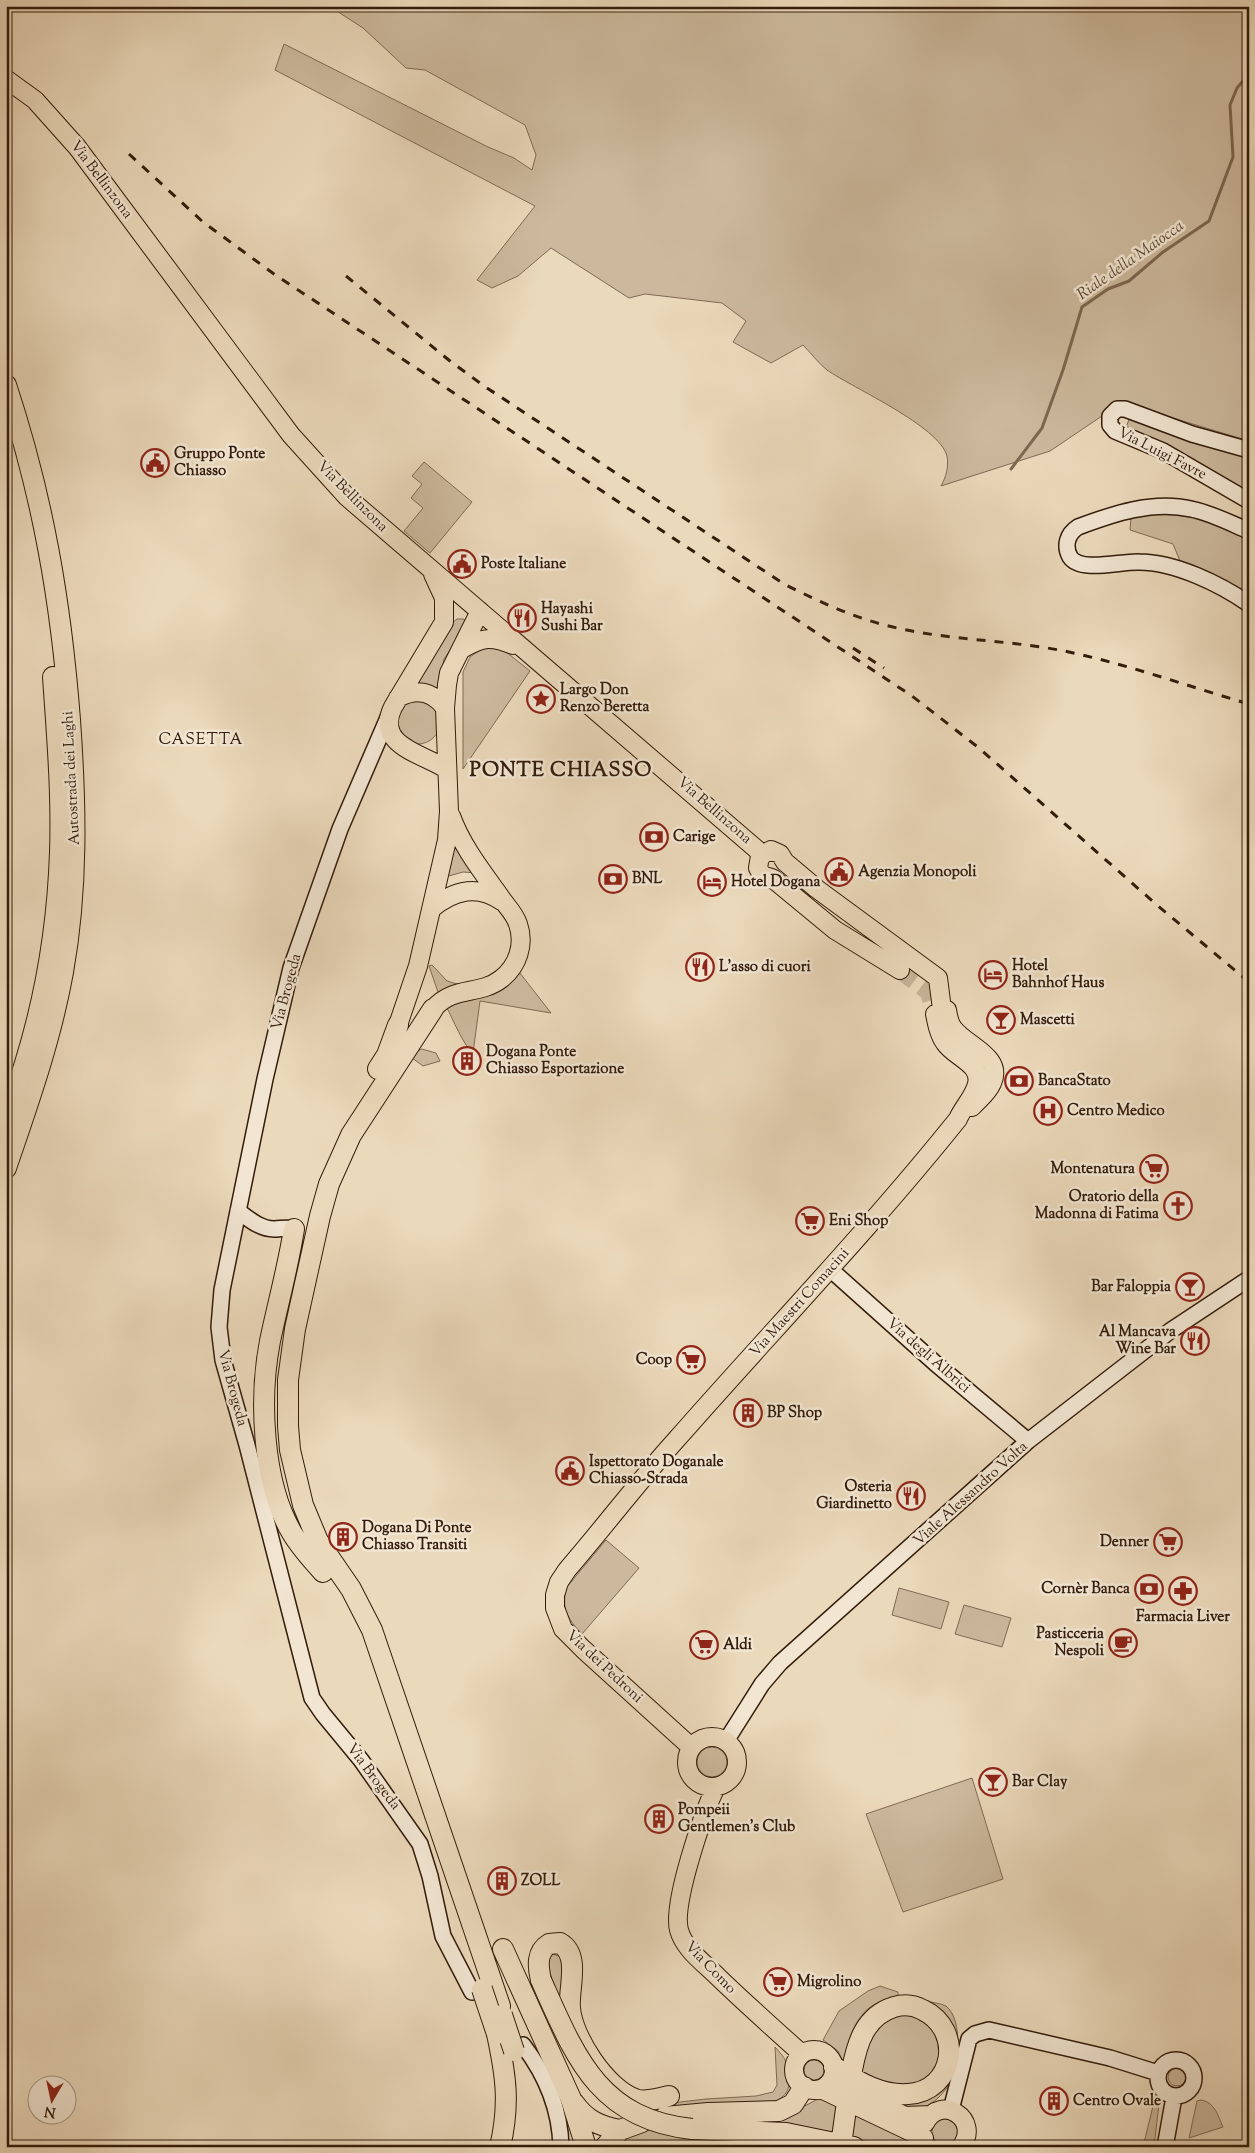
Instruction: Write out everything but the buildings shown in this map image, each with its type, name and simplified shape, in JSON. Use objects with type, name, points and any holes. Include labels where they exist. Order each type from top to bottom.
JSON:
[{"type":"highway","name":"Autostrada dei Laghi","points":[[6,385],[30,462],[49,544],[61,619],[63,725],[58,881],[53,939],[33,1039],[6,1118]]},
{"type":"highway","name":"Autostrada dei Laghi","points":[[6,430],[28,510],[39,567],[75,803],[73,891],[66,955],[46,1047],[6,1168]]},
{"type":"highway","points":[[432,1009],[351,1134],[330,1184],[320,1216],[295,1328],[288,1380],[288,1426],[296,1481],[306,1516],[318,1541],[351,1589],[372,1630],[500,2006],[518,2048],[516,2123],[512,2147]]},
{"type":"highway","points":[[398,1025],[387,1055],[347,1118],[324,1166],[311,1202],[284,1324],[276,1373],[276,1423],[282,1468],[295,1518],[305,1540],[323,1572],[348,1609],[366,1645],[461,1921],[477,1990],[497,2034],[507,2086],[505,2120],[500,2147]]},
{"type":"highway","points":[[294,1229],[290,1257],[268,1359],[266,1427],[275,1489],[285,1518],[296,1539],[323,1572]]},
{"type":"highway","points":[[669,2096],[640,2101],[634,2099],[618,2090],[596,2066],[585,2048],[572,2019],[570,1997],[571,1961],[567,1950],[560,1943],[549,1944],[541,1952],[538,1966],[541,1980],[582,2065],[600,2088],[622,2105],[660,2123],[692,2129],[786,2133],[848,2142],[846,2108]]},
{"type":"highway","points":[[503,1949],[571,2099],[586,2147]]},
{"type":"highway","points":[[910,2006],[926,2011],[937,2019],[947,2034],[950,2055],[945,2072],[932,2086],[921,2091],[907,2094],[873,2089],[840,2070],[866,2028],[881,2012],[893,2007],[910,2006]]},
{"type":"highway","points":[[665,2117],[708,2113],[779,2111],[793,2104],[813,2088]]},
{"type":"highway","points":[[571,2099],[590,2120],[604,2127],[620,2130]]},
{"type":"highway","points":[[605,2147],[620,2130],[642,2122]]},
{"type":"main road","name":"Via Bellinzona","points":[[6,79],[35,100],[77,147],[291,435],[348,497],[762,854]]},
{"type":"main road","points":[[433,572],[444,598],[444,622],[394,706],[389,726],[404,747],[446,769]]},
{"type":"main road","points":[[398,1025],[418,966],[447,840],[449,811],[446,769],[445,696],[449,672],[480,611],[468,610],[444,622]]},
{"type":"main road","points":[[462,649],[476,642],[492,638],[524,649]]},
{"type":"main road","points":[[394,706],[411,692],[424,692],[434,696],[445,708]]},
{"type":"main road","points":[[404,747],[428,747],[437,742],[446,732]]},
{"type":"main road","points":[[432,1009],[447,996],[492,984],[506,975],[513,966],[520,948],[520,932],[515,917],[457,834],[449,811]]},
{"type":"main road","name":"Via Bellinzona","points":[[900,970],[835,930],[772,878],[762,875],[758,868],[758,860],[762,854],[767,851],[776,851],[784,862],[854,917],[938,978],[941,1012]]},
{"type":"main road","points":[[772,878],[780,874],[784,862]]},
{"type":"main road","points":[[431,908],[446,897],[465,891],[482,892],[504,903]]},
{"type":"main road","points":[[941,1012],[956,1042],[982,1063],[987,1071],[986,1082],[976,1102]]},
{"type":"main road","points":[[941,1012],[952,1027],[988,1058],[994,1066],[992,1084],[966,1114],[958,1119]]},
{"type":"main road","name":"Via Maestri Comacini","points":[[566,1570],[676,1439],[830,1269],[915,1172],[958,1119],[976,1087],[977,1076],[972,1066],[947,1046],[941,1012]]},
{"type":"main road","name":"Via dei Pedroni","points":[[566,1570],[559,1582],[555,1608],[564,1629],[583,1650],[691,1747]]},
{"type":"main road","points":[[704,1738],[719,1738],[726,1741],[736,1752],[737,1767],[730,1780],[716,1788],[699,1784],[693,1779],[686,1765],[691,1747],[704,1738]]},
{"type":"main road","name":"Via Como","points":[[693,1779],[696,1788],[699,1827]]},
{"type":"main road","name":"Via Como","points":[[716,1788],[699,1827],[678,1912],[679,1929],[682,1939],[740,1998],[802,2054]]},
{"type":"main road","points":[[926,2142],[799,2083],[795,2071],[798,2059],[807,2052],[820,2051],[829,2057],[855,2091],[905,2116],[930,2115],[940,2110],[951,2110],[963,2118],[966,2125],[967,2132],[962,2146]]},
{"type":"main road","points":[[813,2088],[829,2083],[840,2070]]},
{"type":"main road","points":[[926,2142],[924,2124],[930,2115]]},
{"type":"street","name":"Via Luigi Favre","points":[[1249,450],[1192,434],[1125,409],[1117,409],[1110,416],[1110,425],[1115,431],[1163,451],[1249,501]]},
{"type":"street","points":[[1249,530],[1202,512],[1179,507],[1159,506],[1131,511],[1078,527],[1070,533],[1067,544],[1070,557],[1080,565],[1141,562],[1158,564],[1204,579],[1249,604]]},
{"type":"street","name":"Via Brogeda","points":[[394,706],[340,829],[291,968],[265,1079],[222,1290],[219,1337],[223,1360],[250,1454],[312,1698],[322,1714],[361,1760],[413,1831],[420,1844],[430,1876],[443,1936],[477,1990]]},
{"type":"street","points":[[373,752],[383,744],[404,747]]},
{"type":"street","points":[[238,1211],[258,1225],[273,1229],[284,1227],[294,1229]]},
{"type":"street","name":"Via degli Albrici","points":[[830,1269],[935,1363],[1028,1441]]},
{"type":"street","name":"Viale Alessandro Volta","points":[[726,1741],[762,1684],[780,1663],[1028,1441],[1160,1338],[1247,1280]]},
{"type":"street","points":[[951,2110],[970,2038],[983,2031],[1002,2033],[1110,2058],[1158,2073]]},
{"type":"street","points":[[518,2048],[542,2073],[551,2092],[559,2121],[561,2147]]},
{"type":"street","points":[[1172,2060],[1182,2061],[1192,2070],[1194,2080],[1185,2094],[1174,2097],[1168,2095],[1160,2088],[1157,2078],[1163,2065],[1172,2060]]},
{"type":"street","points":[[1164,2147],[1174,2097]]},
{"type":"shaded area","points":[[329,6],[1249,6],[1249,441],[1130,405],[1105,414],[1050,451],[941,486],[947,472],[947,456],[941,444],[929,432],[894,408],[827,370],[803,345],[771,363],[733,342],[746,321],[722,303],[645,294],[629,298],[551,248],[518,276],[492,288],[477,280],[535,206],[275,70],[284,44],[488,147],[514,158],[532,170],[536,155],[525,125],[425,70],[406,68],[363,28]]},
{"type":"shaded area","points":[[1130,417],[1249,454],[1249,494],[1125,430]]},
{"type":"shaded area","points":[[424,462],[472,502],[430,553],[404,531],[423,508],[411,498],[422,484],[412,476]]},
{"type":"shaded area","points":[[1161,511],[1191,514],[1249,536],[1249,580],[1242,591],[1180,561],[1173,544],[1130,530],[1131,518]]},
{"type":"shaded area","points":[[457,619],[464,619],[468,623],[444,659],[438,692],[417,686],[414,682],[452,623]]},
{"type":"shaded area","points":[[492,646],[505,651],[530,671],[463,769],[463,672],[470,657],[480,650]]},
{"type":"shaded area","points":[[418,700],[430,704],[436,710],[440,722],[436,734],[430,740],[418,744],[406,740],[400,734],[396,722],[400,710],[406,704]]},
{"type":"shaded area","points":[[455,841],[477,873],[463,872],[445,877]]},
{"type":"shaded area","points":[[432,965],[447,981],[467,987],[439,995],[429,966]]},
{"type":"shaded area","points":[[516,968],[551,1013],[480,1001],[473,1053],[462,1038],[446,1006]]},
{"type":"shaded area","points":[[422,1049],[436,1053],[440,1061],[423,1066],[408,1055]]},
{"type":"shaded area","points":[[606,1540],[639,1568],[582,1634],[569,1618],[565,1608],[566,1588]]},
{"type":"shaded area","points":[[899,1588],[949,1602],[941,1629],[892,1615]]},
{"type":"shaded area","points":[[964,1605],[1011,1618],[1002,1647],[955,1634]]},
{"type":"shaded area","points":[[712,1747],[723,1751],[727,1762],[723,1773],[712,1777],[701,1773],[697,1762],[701,1751]]},
{"type":"shaded area","points":[[972,1778],[1003,1879],[903,1912],[866,1814]]},
{"type":"shaded area","points":[[552,1954],[559,1956],[564,1962],[561,1996],[557,1999],[545,1963]]},
{"type":"shaded area","points":[[880,1986],[898,1992],[898,1996],[875,2004],[862,2015],[853,2030],[847,2046],[844,2063],[838,2051],[823,2040],[839,2011],[868,1991]]},
{"type":"shaded area","points":[[927,2001],[944,2005],[952,2013],[958,2045],[955,2068],[948,2086],[928,2106],[919,2110],[903,2107],[895,2100],[949,2074]]},
{"type":"shaded area","points":[[901,2010],[931,2020],[943,2049],[933,2076],[911,2084],[895,2086],[879,2082],[858,2073],[873,2030]]},
{"type":"shaded area","points":[[775,2047],[782,2054],[788,2067],[788,2090],[781,2098],[770,2103],[742,2106],[703,2104],[653,2110],[637,2107],[706,2099],[756,2096],[773,2092],[777,2085]]},
{"type":"shaded area","points":[[814,2060],[821,2063],[824,2070],[821,2077],[814,2080],[807,2077],[804,2070],[807,2063]]},
{"type":"shaded area","points":[[1177,2068],[1185,2073],[1186,2077],[1181,2085],[1177,2086],[1169,2081],[1168,2077],[1173,2069]]},
{"type":"shaded area","points":[[822,2099],[838,2106],[833,2134],[713,2117],[784,2117],[816,2100]]},
{"type":"shaded area","points":[[1197,2101],[1206,2101],[1213,2107],[1223,2127],[1189,2138]]},
{"type":"shaded area","points":[[1154,2102],[1159,2104],[1154,2147],[1143,2147]]},
{"type":"shaded area","points":[[854,2111],[920,2140],[923,2147],[889,2147],[849,2137]]},
{"type":"shaded area","points":[[945,2119],[954,2123],[958,2132],[954,2141],[945,2145],[936,2141],[932,2132],[936,2123]]},
{"type":"shaded area","points":[[652,2125],[748,2140],[687,2147],[612,2147],[615,2141]]},
{"type":"waterway","name":"Riale della Maiocca","points":[[1011,469],[1042,428],[1063,370],[1082,307],[1108,289],[1129,281],[1163,252],[1209,221],[1233,157],[1230,105],[1237,88],[1249,74]]},
{"type":"tunnel","points":[[900,970],[929,992],[935,1014]]},
{"type":"railway","points":[[129,154],[203,222],[274,274],[912,696],[979,748],[1158,906],[1249,982]]},
{"type":"railway","points":[[346,276],[450,361],[484,386],[784,584],[811,597],[853,615],[897,628],[937,635],[1059,650],[1130,668],[1249,704]]},
{"type":"railway","points":[[853,648],[884,668]]},
{"type":"place","name":"Gruppo Ponte Chiasso","points":[[155,463]]},
{"type":"place","name":"Poste Italiane","points":[[462,564]]},
{"type":"place","name":"Hayashi Sushi Bar","points":[[522,618]]},
{"type":"place","name":"Largo Don Renzo Beretta","points":[[541,699]]},
{"type":"place","name":"Carige","points":[[654,837]]},
{"type":"place","name":"Agenzia Monopoli","points":[[839,872]]},
{"type":"place","name":"BNL","points":[[613,879]]},
{"type":"place","name":"Hotel Dogana","points":[[712,882]]},
{"type":"place","name":"L'asso di cuori","points":[[700,967]]},
{"type":"place","name":"Hotel Bahnhof Haus","points":[[993,975]]},
{"type":"place","name":"Mascetti","points":[[1001,1020]]},
{"type":"place","name":"Dogana Ponte Chiasso Esportazione","points":[[467,1061]]},
{"type":"place","name":"BancaStato","points":[[1019,1081]]},
{"type":"place","name":"Centro Medico","points":[[1048,1111]]},
{"type":"place","name":"Montenatura","points":[[1154,1169]]},
{"type":"place","name":"Oratorio della Madonna di Fatima","points":[[1178,1206]]},
{"type":"place","name":"Eni Shop","points":[[810,1221]]},
{"type":"place","name":"Bar Faloppia","points":[[1190,1287]]},
{"type":"place","name":"Al Mancava Wine Bar","points":[[1195,1341]]},
{"type":"place","name":"Coop","points":[[691,1360]]},
{"type":"place","name":"BP Shop","points":[[748,1413]]},
{"type":"place","name":"Ispettorato Doganale Chiasso-Strada","points":[[570,1471]]},
{"type":"place","name":"Osteria Giardinetto","points":[[911,1496]]},
{"type":"place","name":"Dogana Di Ponte Chiasso Transiti","points":[[343,1537]]},
{"type":"place","name":"Denner","points":[[1168,1542]]},
{"type":"place","name":"Cornèr Banca","points":[[1149,1589]]},
{"type":"place","name":"Farmacia Liver","points":[[1183,1591]]},
{"type":"place","name":"Pasticceria Nespoli","points":[[1123,1643]]},
{"type":"place","name":"Aldi","points":[[704,1645]]},
{"type":"place","name":"Bar Clay","points":[[993,1782]]},
{"type":"place","name":"Pompeii Gentlemen's Club","points":[[659,1819]]},
{"type":"place","name":"ZOLL","points":[[502,1881]]},
{"type":"place","name":"Migrolino","points":[[778,1982]]},
{"type":"place","name":"Centro Ovale","points":[[1054,2101]]},
{"type":"district","name":"CASETTA","points":[[201,740]]},
{"type":"district","name":"PONTE CHIASSO","points":[[561,771]]}]
